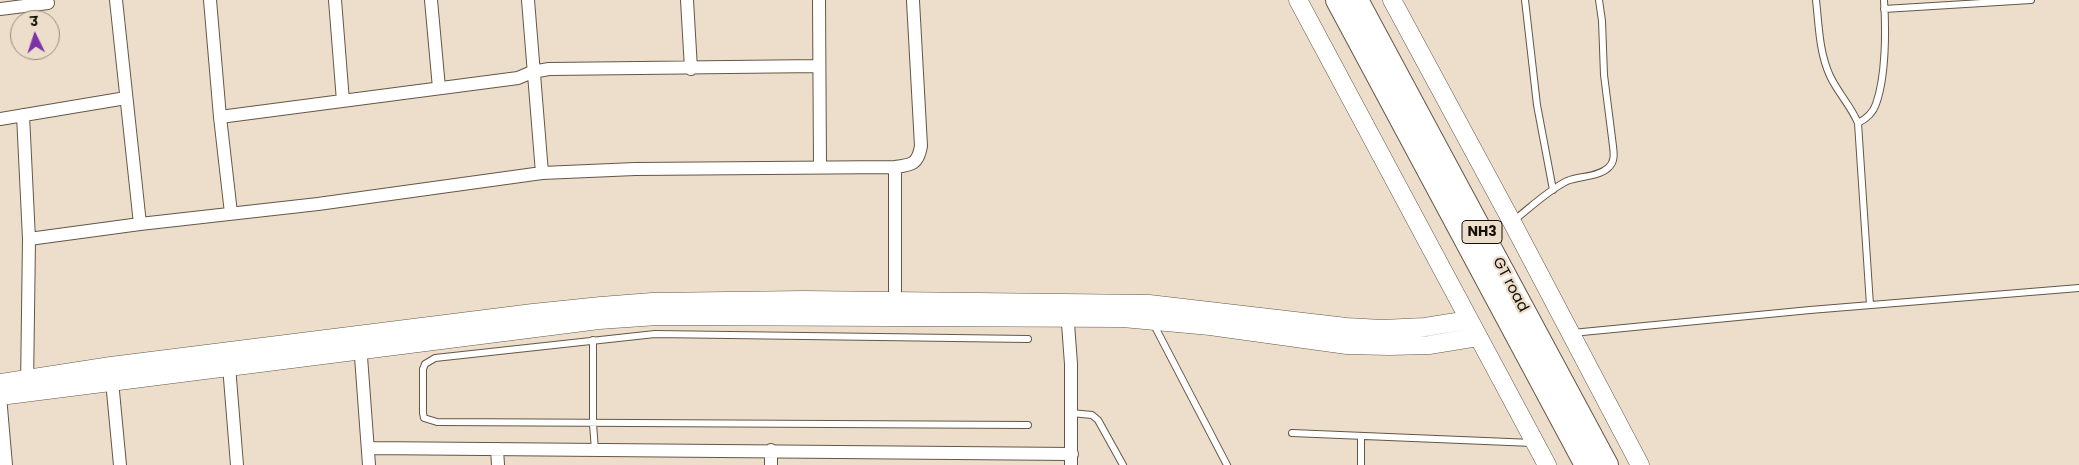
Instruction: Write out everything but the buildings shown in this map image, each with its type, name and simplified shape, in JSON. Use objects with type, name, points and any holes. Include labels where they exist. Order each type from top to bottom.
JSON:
[{"type":"highway","name":"GT road","points":[[1337,0],[1586,465]]},
{"type":"highway","name":"GT road","points":[[1357,0],[1607,465]]},
{"type":"street","points":[[116,0],[140,224]]},
{"type":"street","points":[[210,0],[220,117],[232,214]]},
{"type":"street","points":[[335,0],[344,101]]},
{"type":"street","points":[[431,0],[439,88]]},
{"type":"street","points":[[528,0],[532,72],[542,173]]},
{"type":"street","points":[[687,0],[691,68]]},
{"type":"street","points":[[819,0],[820,166]]},
{"type":"street","points":[[1298,0],[1546,465]]},
{"type":"street","points":[[1392,0],[1640,465]]},
{"type":"street","points":[[29,239],[542,173],[635,169],[820,166],[894,167],[912,164],[919,158],[921,146],[913,1]]},
{"type":"street","points":[[0,9],[48,2]]},
{"type":"street","points":[[220,117],[518,78],[532,72],[549,69],[819,66]]},
{"type":"street","points":[[0,119],[126,98]]},
{"type":"street","points":[[23,115],[29,239],[27,386]]},
{"type":"street","points":[[894,167],[895,310]]},
{"type":"street","points":[[0,383],[27,386],[112,381],[229,366],[360,343],[601,306],[652,302],[804,300],[895,310],[1067,311],[1149,304],[1337,326],[1382,329],[1425,327],[1469,320]]},
{"type":"street","points":[[1067,311],[1210,326],[1348,345],[1429,345],[1478,337]]},
{"type":"street","points":[[368,448],[771,450],[886,459],[1072,459],[1067,311]]},
{"type":"street","points":[[6,465],[0,396],[27,386],[111,366],[360,343]]},
{"type":"street","points":[[360,343],[369,465]]},
{"type":"street","points":[[229,366],[238,465]]},
{"type":"street","points":[[112,381],[120,465]]},
{"type":"street","points":[[497,449],[498,465]]},
{"type":"street","points":[[771,450],[771,465]]},
{"type":"lane","points":[[1525,0],[1537,105],[1553,190]]},
{"type":"lane","points":[[1512,222],[1553,190],[1568,181],[1600,173],[1612,164],[1614,156],[1604,75],[1599,0]]},
{"type":"lane","points":[[1816,0],[1822,56],[1831,78],[1854,112],[1858,123],[1870,305]]},
{"type":"lane","points":[[1858,123],[1868,118],[1876,106],[1885,40],[1884,0]]},
{"type":"lane","points":[[1884,9],[2031,0]]},
{"type":"lane","points":[[1571,333],[1870,305],[2079,288]]},
{"type":"lane","points":[[1152,320],[1227,465]]},
{"type":"lane","points":[[1028,339],[655,334],[429,360],[423,369],[424,418],[438,422],[1028,425]]},
{"type":"lane","points":[[593,340],[593,424],[595,450]]},
{"type":"lane","points":[[1071,413],[1092,415],[1098,420],[1123,465]]},
{"type":"lane","points":[[1292,433],[1534,443]]},
{"type":"lane","points":[[1361,436],[1361,465]]}]
